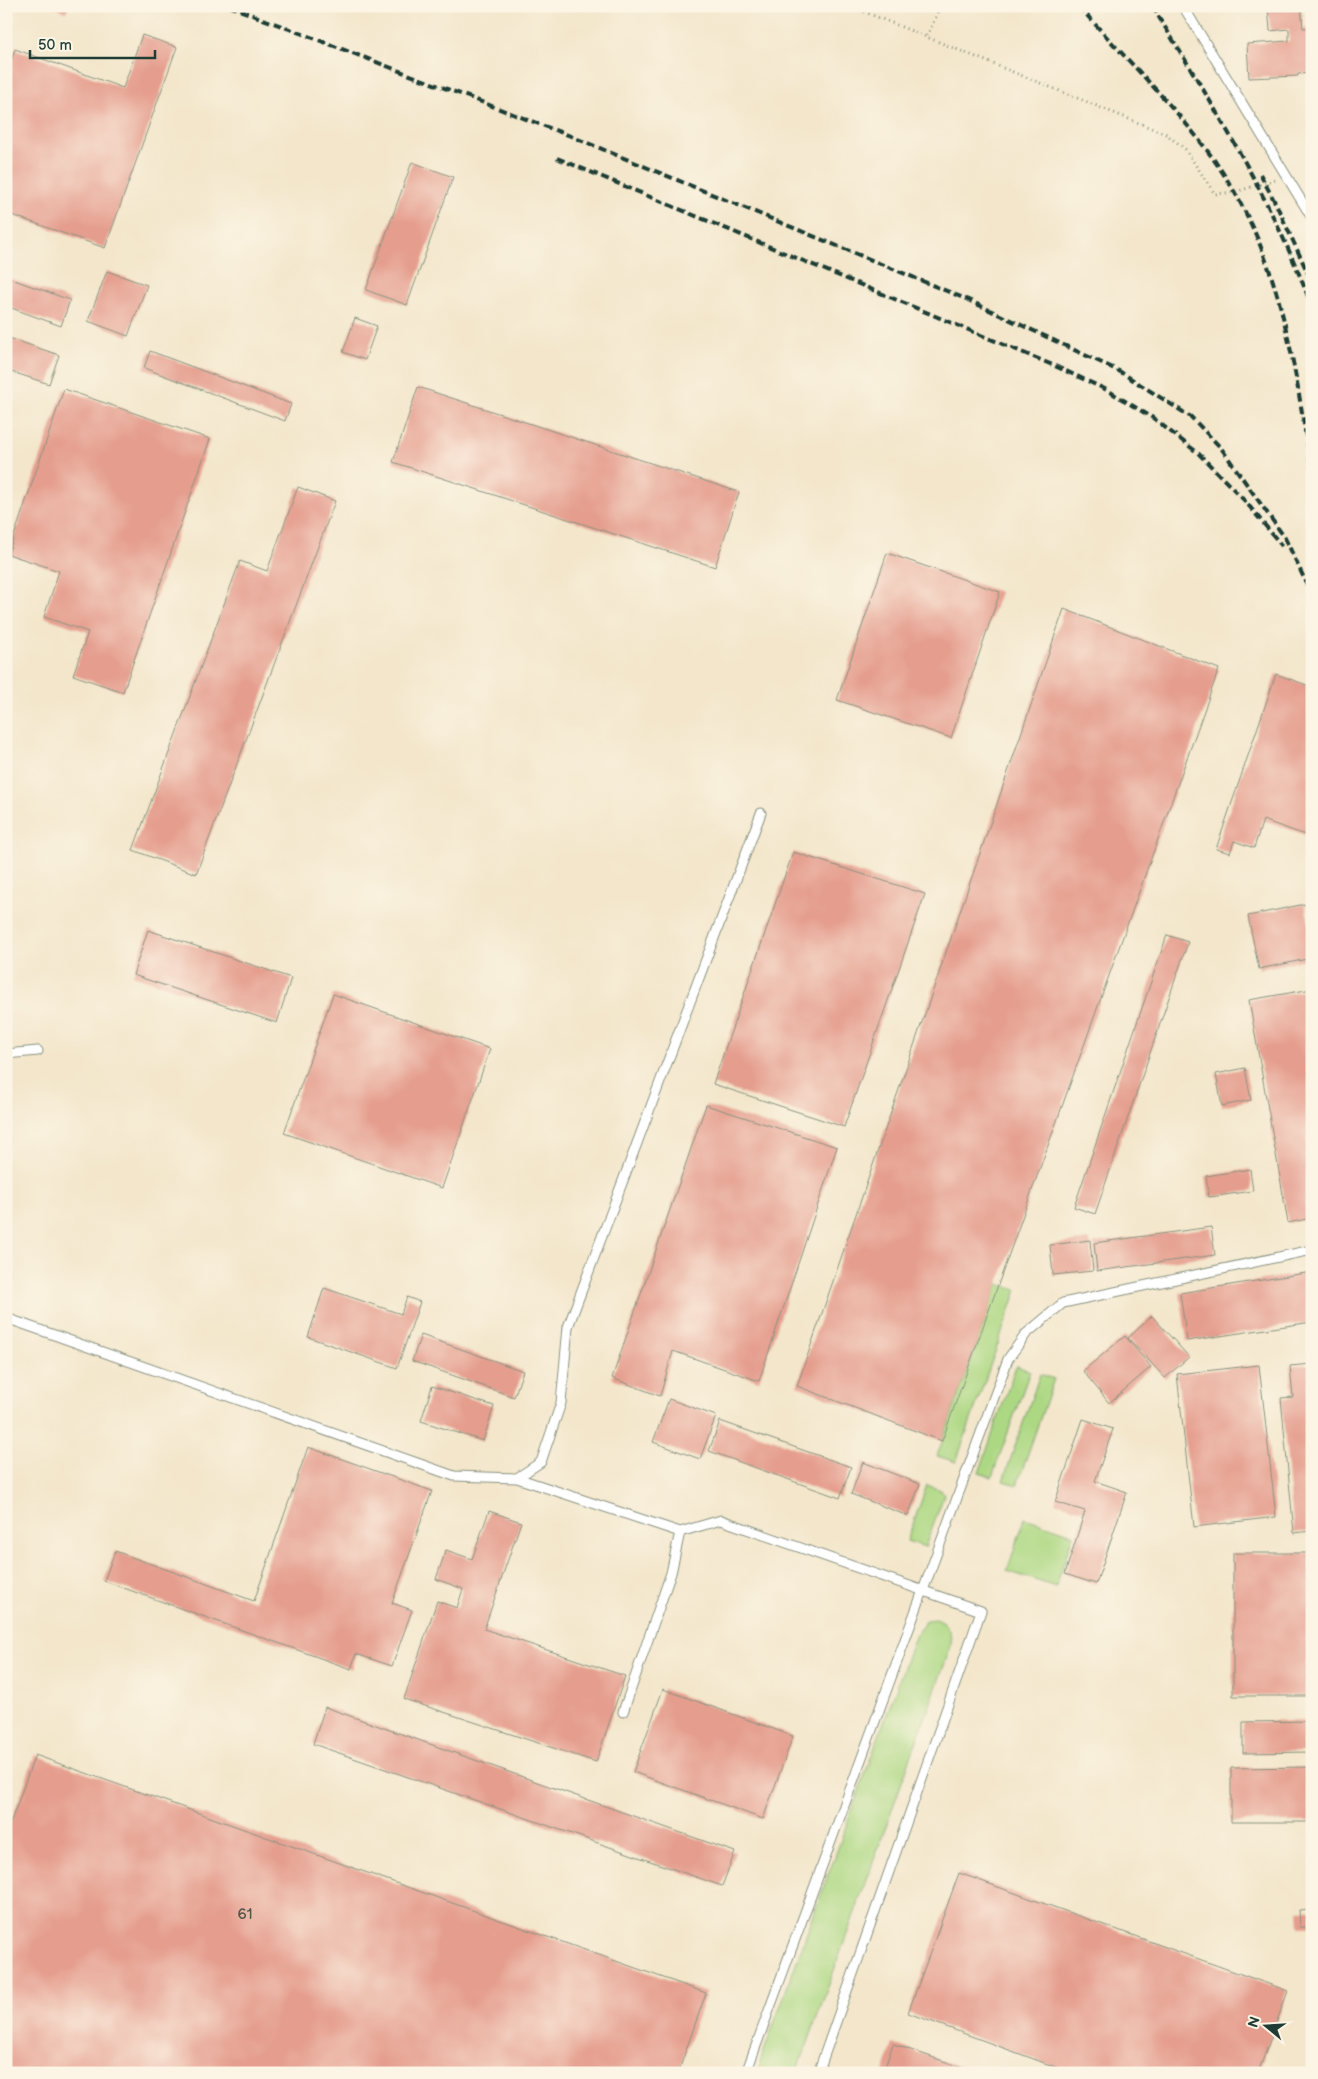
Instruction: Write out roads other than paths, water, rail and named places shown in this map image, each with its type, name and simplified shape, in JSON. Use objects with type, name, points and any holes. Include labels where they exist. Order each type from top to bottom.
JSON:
[{"type":"lane","points":[[1183,6],[1312,218]]},
{"type":"lane","points":[[517,1478],[541,1462],[561,1402],[568,1327],[761,813]]},
{"type":"lane","points":[[6,1054],[38,1051]]},
{"type":"lane","points":[[746,2073],[925,1591],[1008,1359],[1026,1334],[1063,1303],[1312,1250]]},
{"type":"lane","points":[[6,1318],[454,1476],[517,1478],[680,1532],[721,1520],[981,1611],[818,2073]]},
{"type":"lane","points":[[623,1712],[671,1574],[680,1532]]},
{"type":"railway","points":[[229,6],[568,135],[966,299],[1119,371],[1191,417],[1221,448],[1285,538],[1312,595]]},
{"type":"railway","points":[[1079,6],[1162,96],[1209,153],[1233,190],[1253,228],[1268,267],[1290,347],[1312,474]]},
{"type":"railway","points":[[1152,6],[1240,152],[1279,228],[1312,307]]},
{"type":"railway","points":[[557,158],[1055,366],[1107,390],[1153,418],[1198,453],[1245,501],[1282,546]]},
{"type":"railway","points":[[1260,174],[1312,282]]}]
